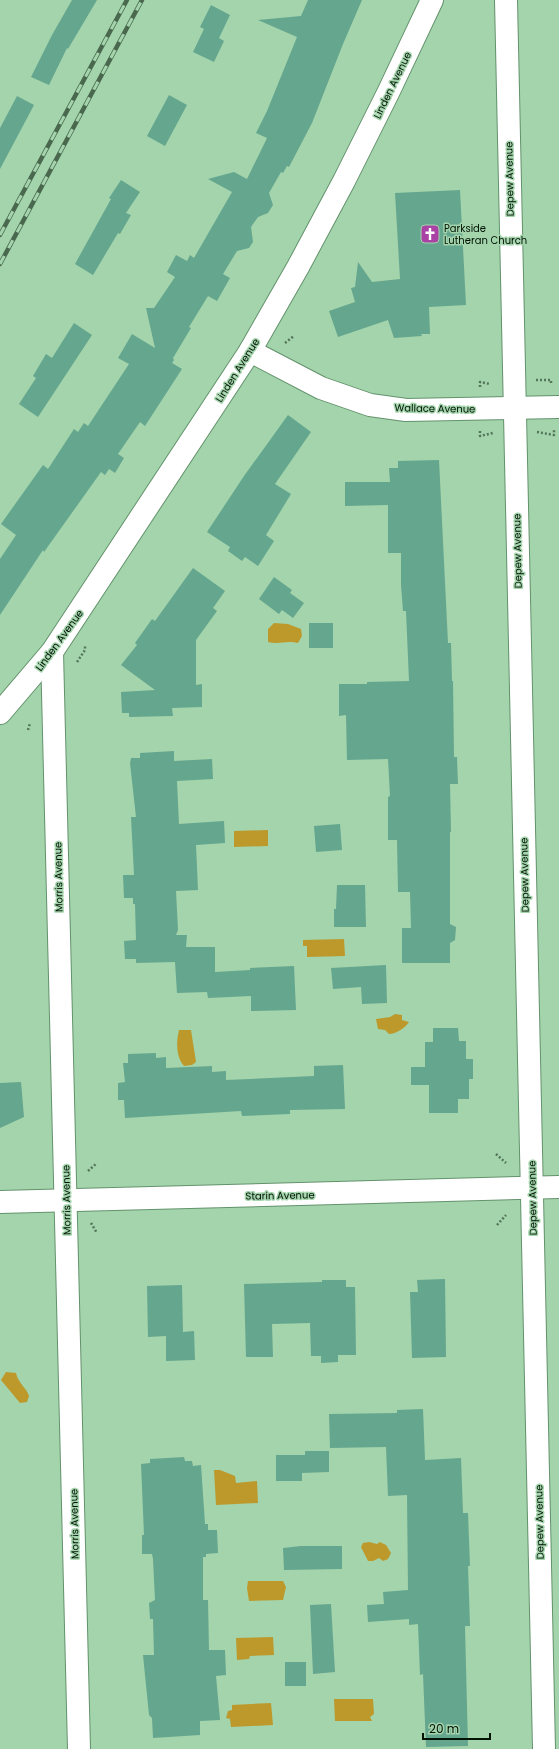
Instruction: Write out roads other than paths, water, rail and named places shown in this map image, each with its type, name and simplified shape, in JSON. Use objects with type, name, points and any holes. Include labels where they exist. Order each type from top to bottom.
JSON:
[{"type":"street","name":"Linden Avenue","points":[[0,713],[52,652],[250,351],[298,267],[344,181],[432,0]]},
{"type":"street","name":"Depew Avenue","points":[[506,0],[544,1749]]},
{"type":"street","name":"Wallace Avenue","points":[[250,351],[320,388],[370,405],[406,410],[559,407]]},
{"type":"street","name":"Morris Avenue","points":[[52,652],[80,1749]]},
{"type":"street","name":"Starin Avenue","points":[[0,1202],[559,1187]]},
{"type":"railway","points":[[0,235],[127,0]]},
{"type":"railway","points":[[0,264],[142,0]]},
{"type":"place","name":"Parkside Lutheran Church","points":[[430,234]]}]
